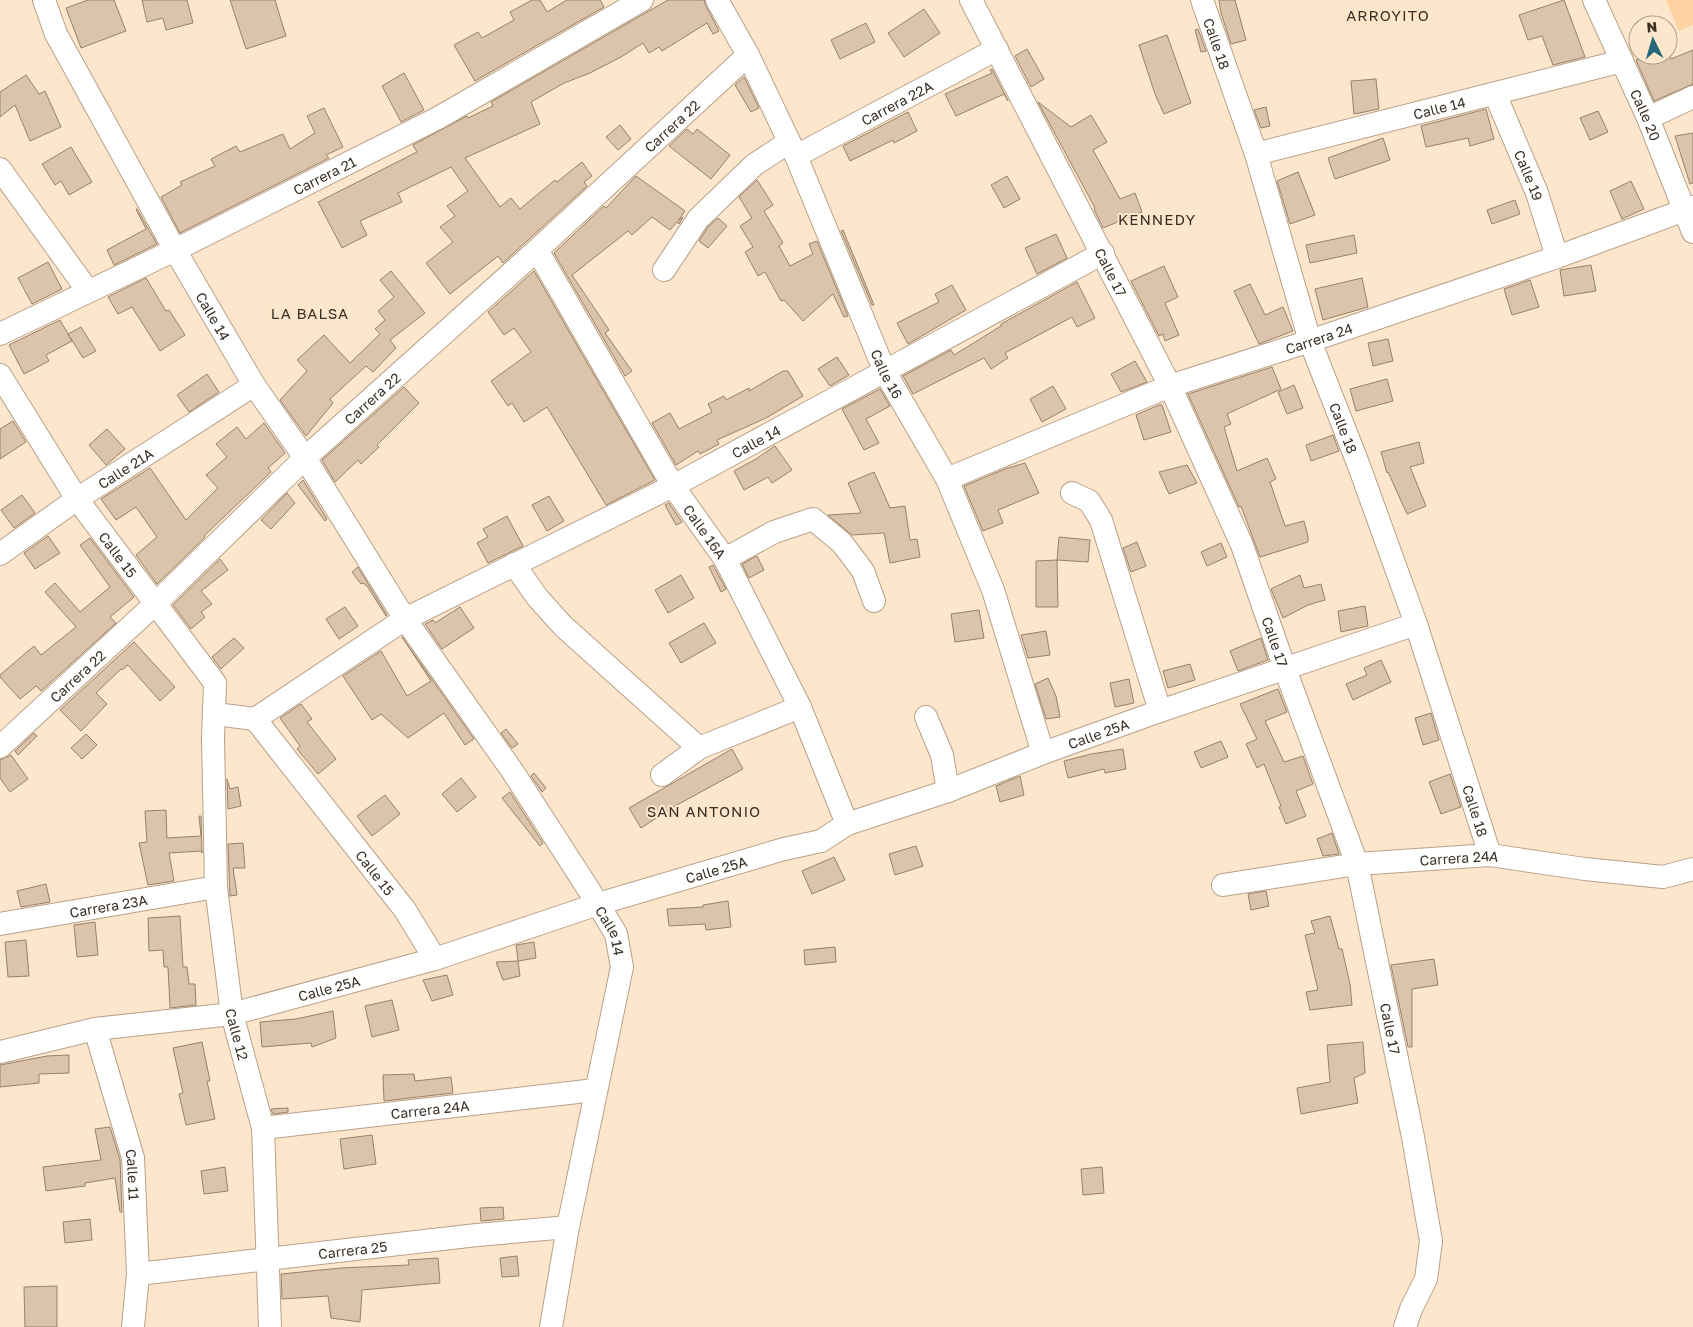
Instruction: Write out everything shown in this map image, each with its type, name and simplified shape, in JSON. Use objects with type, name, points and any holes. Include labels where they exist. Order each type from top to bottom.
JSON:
[{"type":"street","name":"Calle 14","points":[[44,0],[56,34],[175,250],[254,385],[305,458],[404,618],[513,772],[616,934],[622,967],[595,1090],[568,1227],[551,1327]]},
{"type":"street","name":"Carrera 21","points":[[0,334],[175,250],[438,118],[642,0]]},
{"type":"street","name":"Calle 16","points":[[717,0],[748,55],[793,149],[885,372],[946,479],[992,590],[1043,753]]},
{"type":"street","name":"Calle 17","points":[[972,0],[1170,386],[1242,545],[1356,864],[1413,1137],[1432,1242],[1426,1280],[1411,1309],[1405,1327]]},
{"type":"street","name":"Calle 18","points":[[1202,0],[1256,154],[1310,341],[1359,466],[1416,624],[1490,855]]},
{"type":"street","name":"Calle 20","points":[[1594,0],[1688,208],[1693,232]]},
{"type":"street","name":"Carrera 22A","points":[[664,270],[698,219],[754,165],[793,149],[997,48]]},
{"type":"street","name":"Carrera 22","points":[[0,747],[154,604],[305,458],[537,250],[748,55]]},
{"type":"street","name":"Calle 14","points":[[1256,154],[1622,61]]},
{"type":"street","name":"Calle 19","points":[[1495,94],[1537,193],[1557,258]]},
{"type":"street","points":[[1648,118],[1693,97]]},
{"type":"street","points":[[0,169],[88,292]]},
{"type":"street","name":"Carrera 24","points":[[946,479],[1170,386],[1557,258],[1688,208]]},
{"type":"street","name":"Calle 16A","points":[[537,250],[674,486],[725,559],[800,707],[847,824]]},
{"type":"street","name":"Calle 14","points":[[255,719],[404,618],[674,486],[1103,253]]},
{"type":"street","name":"Calle 15","points":[[0,375],[77,499],[215,683],[213,738]]},
{"type":"street","name":"Calle 21A","points":[[0,554],[77,499],[254,385]]},
{"type":"street","points":[[1072,493],[1089,501],[1101,520],[1160,711]]},
{"type":"street","points":[[725,559],[774,532],[814,519],[842,543],[853,557],[863,572],[874,600]]},
{"type":"street","points":[[514,564],[537,597],[563,626],[699,748]]},
{"type":"street","name":"Calle 25A","points":[[0,1052],[95,1029],[232,1014],[435,959],[598,904],[820,841],[847,824],[948,790],[1160,711],[1416,624]]},
{"type":"street","points":[[662,775],[699,748],[800,707]]},
{"type":"street","points":[[215,714],[255,719]]},
{"type":"street","points":[[926,717],[942,755],[948,790]]},
{"type":"street","name":"Calle 15","points":[[255,719],[405,910],[435,959]]},
{"type":"street","name":"Calle 12","points":[[213,738],[216,887],[232,1014],[262,1128],[270,1327]]},
{"type":"street","name":"Carrera 24A","points":[[1223,884],[1356,864],[1490,855],[1585,869],[1662,877],[1693,870]]},
{"type":"street","name":"Carrera 23A","points":[[0,924],[216,887]]},
{"type":"street","name":"Calle 11","points":[[95,1029],[133,1158],[138,1274],[133,1327]]},
{"type":"street","name":"Carrera 24A","points":[[262,1128],[595,1090]]},
{"type":"street","name":"Carrera 25","points":[[138,1274],[478,1235],[568,1227]]},
{"type":"shaded area","points":[[1666,0],[1693,0],[1693,25],[1679,31],[1678,15],[1672,15]]},
{"type":"building","points":[[88,0],[114,0],[126,31],[81,48],[66,8]]},
{"type":"building","points":[[142,0],[187,0],[193,23],[166,30],[163,18],[147,22]]},
{"type":"building","points":[[230,0],[275,0],[286,36],[246,49]]},
{"type":"building","points":[[532,0],[540,0],[547,12],[567,0],[600,0],[604,7],[475,81],[454,45],[478,32],[482,38],[514,20],[510,12]]},
{"type":"building","points":[[668,0],[704,0],[719,31],[713,34],[707,23],[662,51],[659,47],[649,53],[643,43],[621,57],[590,73],[564,83],[531,102],[540,124],[465,158],[500,207],[511,198],[520,209],[555,180],[557,182],[582,162],[592,176],[584,182],[587,186],[503,263],[498,256],[450,294],[426,263],[453,242],[440,227],[455,216],[447,206],[468,191],[451,167],[398,193],[402,202],[360,221],[367,235],[342,248],[318,202],[417,152],[413,145],[467,116],[468,118],[493,106],[491,102]]},
{"type":"building","points":[[1219,0],[1235,0],[1246,40],[1231,44]]},
{"type":"building","points":[[1564,0],[1585,57],[1553,65],[1542,36],[1528,40],[1519,15]]},
{"type":"building","points":[[924,9],[940,33],[904,57],[888,33]]},
{"type":"building","points":[[866,23],[875,42],[840,59],[831,40]]},
{"type":"building","points":[[1198,29],[1206,51],[1201,52],[1195,30]]},
{"type":"building","points":[[1167,35],[1191,103],[1164,114],[1155,94],[1139,45]]},
{"type":"building","points":[[1027,49],[1044,79],[1031,87],[1015,56]]},
{"type":"building","points":[[1693,50],[1693,84],[1654,101],[1638,65],[1678,65],[1678,56]]},
{"type":"building","points":[[992,69],[1008,101],[1004,94],[956,116],[945,94],[992,73],[990,70]]},
{"type":"building","points":[[404,73],[424,110],[401,122],[382,86]]},
{"type":"building","points":[[26,75],[39,94],[45,91],[61,127],[30,141],[15,105],[0,117],[0,92]]},
{"type":"building","points":[[744,77],[759,108],[751,112],[735,85]]},
{"type":"building","points":[[1376,79],[1379,109],[1354,114],[1351,81]]},
{"type":"building","points":[[1038,102],[1071,127],[1091,115],[1107,142],[1093,150],[1120,199],[1135,193],[1142,212],[1103,228],[1095,208]]},
{"type":"building","points":[[1266,107],[1270,126],[1261,128],[1254,110]]},
{"type":"building","points":[[324,108],[343,147],[326,155],[329,158],[180,233],[161,197],[182,185],[180,182],[215,166],[211,159],[236,146],[240,152],[283,134],[290,149],[315,133],[307,116]]},
{"type":"building","points":[[1486,109],[1494,139],[1470,146],[1468,138],[1426,147],[1421,126]]},
{"type":"building","points":[[1598,111],[1608,132],[1590,140],[1580,118]]},
{"type":"building","points":[[908,112],[917,131],[894,143],[893,140],[850,161],[843,146]]},
{"type":"building","points":[[620,125],[631,139],[618,150],[606,137]]},
{"type":"building","points":[[687,129],[693,134],[697,129],[730,155],[711,179],[669,146]]},
{"type":"building","points":[[1693,133],[1693,183],[1690,184],[1675,136]]},
{"type":"building","points":[[1383,138],[1390,160],[1335,179],[1328,158]]},
{"type":"building","points":[[71,147],[92,182],[69,195],[61,181],[55,185],[42,164]]},
{"type":"building","points":[[1298,172],[1315,215],[1290,224],[1277,181]]},
{"type":"building","points":[[636,176],[685,211],[678,221],[683,217],[679,224],[677,222],[670,230],[652,217],[632,235],[628,231],[572,275],[609,330],[605,333],[632,371],[625,376],[554,253],[604,206],[606,208]]},
{"type":"building","points":[[1007,176],[1020,199],[1004,208],[991,185]]},
{"type":"building","points":[[757,180],[773,205],[764,211],[783,243],[779,246],[790,266],[813,254],[809,244],[817,241],[848,316],[844,317],[833,294],[803,321],[784,300],[781,301],[765,272],[758,276],[745,252],[753,247],[740,226],[752,218],[739,197]]},
{"type":"building","points":[[1631,181],[1644,209],[1622,219],[1610,191]]},
{"type":"building","points":[[1515,200],[1520,214],[1492,224],[1487,210]]},
{"type":"building","points":[[136,209],[157,244],[114,265],[107,250],[146,229]]},
{"type":"building","points":[[718,218],[727,226],[708,248],[699,241],[708,227]]},
{"type":"building","points":[[843,230],[874,305],[872,305],[841,231]]},
{"type":"building","points":[[1056,234],[1067,258],[1037,274],[1025,248]]},
{"type":"building","points":[[1354,235],[1357,253],[1310,263],[1306,245]]},
{"type":"building","points":[[48,262],[62,289],[32,304],[18,278]]},
{"type":"building","points":[[1591,265],[1596,291],[1564,296],[1560,270]]},
{"type":"building","points":[[1164,266],[1178,297],[1165,303],[1179,335],[1165,341],[1163,334],[1159,336],[1131,281]]},
{"type":"building","points":[[391,271],[425,313],[390,340],[396,348],[373,372],[366,366],[330,399],[333,403],[306,436],[280,400],[307,371],[297,360],[324,335],[350,363],[380,334],[375,329],[385,320],[378,311],[394,297],[380,280]]},
{"type":"building","points":[[534,271],[655,480],[606,505],[547,407],[524,422],[512,403],[508,406],[491,381],[531,352],[514,328],[504,335],[488,312]]},
{"type":"building","points":[[146,278],[166,311],[169,310],[185,335],[160,351],[132,307],[118,314],[108,297]]},
{"type":"building","points":[[1362,278],[1368,307],[1323,320],[1315,289]]},
{"type":"building","points":[[1530,280],[1539,307],[1512,315],[1504,289]]},
{"type":"building","points":[[1077,282],[1095,318],[1077,327],[1072,317],[1005,353],[1008,358],[991,369],[984,358],[913,394],[903,376],[951,350],[954,355],[1001,326],[1001,324]]},
{"type":"building","points":[[1250,284],[1265,315],[1283,307],[1293,331],[1259,344],[1234,291]]},
{"type":"building","points":[[952,285],[966,310],[908,344],[897,323],[939,302],[935,294]]},
{"type":"building","points":[[60,320],[72,341],[46,355],[49,361],[24,374],[9,345]]},
{"type":"building","points":[[81,327],[96,351],[83,358],[68,334]]},
{"type":"building","points":[[1388,339],[1393,361],[1373,366],[1368,343]]},
{"type":"building","points":[[837,357],[849,375],[830,386],[818,369]]},
{"type":"building","points":[[1135,361],[1147,382],[1121,392],[1111,374]]},
{"type":"building","points":[[1272,367],[1281,389],[1227,414],[1231,424],[1224,427],[1237,471],[1267,458],[1276,479],[1270,482],[1285,526],[1304,521],[1308,542],[1260,557],[1241,506],[1239,507],[1188,394]]},
{"type":"building","points":[[783,371],[788,371],[803,396],[766,418],[717,440],[719,444],[700,454],[698,451],[676,465],[652,423],[670,413],[679,429],[712,412],[708,404],[724,396],[726,400],[749,388],[749,391]]},
{"type":"building","points":[[207,374],[219,392],[189,412],[177,395]]},
{"type":"building","points":[[1387,379],[1393,401],[1356,411],[1350,389]]},
{"type":"building","points":[[1294,385],[1303,408],[1287,414],[1278,392]]},
{"type":"building","points":[[1053,386],[1066,409],[1042,422],[1030,399]]},
{"type":"building","points":[[404,387],[419,403],[361,464],[358,460],[335,482],[322,460]]},
{"type":"building","points":[[880,389],[890,406],[866,419],[879,443],[864,450],[842,409]]},
{"type":"building","points":[[1162,405],[1171,432],[1144,440],[1136,415]]},
{"type":"building","points":[[13,421],[26,442],[0,459],[0,429]]},
{"type":"building","points":[[264,423],[285,453],[268,468],[271,472],[157,584],[136,555],[157,537],[136,507],[116,520],[101,499],[150,468],[186,520],[218,488],[206,475],[227,457],[216,444],[237,427],[246,439]]},
{"type":"building","points":[[107,429],[125,449],[106,465],[89,445]]},
{"type":"building","points":[[1333,435],[1339,451],[1311,461],[1306,445]]},
{"type":"building","points":[[1419,442],[1424,463],[1410,467],[1426,506],[1407,514],[1387,473],[1381,452]]},
{"type":"building","points":[[775,446],[792,470],[772,483],[768,477],[744,490],[734,471]]},
{"type":"building","points":[[1025,463],[1039,493],[998,510],[1003,523],[983,531],[964,486]]},
{"type":"building","points":[[1187,465],[1197,483],[1169,494],[1159,472]]},
{"type":"building","points":[[874,472],[890,508],[905,506],[910,540],[917,539],[920,557],[890,563],[884,533],[852,535],[828,515],[861,513],[848,483]]},
{"type":"building","points":[[303,480],[327,519],[325,521],[298,485]]},
{"type":"building","points":[[287,493],[295,503],[271,529],[261,520]]},
{"type":"building","points":[[22,495],[35,513],[14,528],[1,510]]},
{"type":"building","points":[[549,496],[564,521],[547,531],[532,505]]},
{"type":"building","points":[[669,503],[682,522],[676,525],[665,505]]},
{"type":"building","points":[[507,516],[523,546],[488,563],[477,543],[488,537],[483,529]]},
{"type":"building","points":[[48,536],[60,553],[35,569],[24,553]]},
{"type":"building","points":[[1059,537],[1090,540],[1088,562],[1057,560]]},
{"type":"building","points":[[90,538],[134,597],[110,617],[116,623],[41,691],[36,686],[20,699],[0,675],[34,646],[41,655],[76,627],[45,592],[55,583],[80,612],[110,587],[80,545]]},
{"type":"building","points":[[1137,542],[1146,566],[1131,572],[1123,548]]},
{"type":"building","points":[[1221,543],[1227,557],[1207,566],[1201,552]]},
{"type":"building","points":[[757,556],[764,570],[749,578],[742,564]]},
{"type":"building","points":[[220,559],[228,570],[201,591],[212,604],[201,612],[205,617],[191,629],[173,605]]},
{"type":"building","points":[[1057,560],[1058,607],[1036,607],[1036,561]]},
{"type":"building","points":[[713,565],[726,589],[721,592],[709,567]]},
{"type":"building","points":[[358,567],[386,616],[367,586],[363,583],[361,584],[352,572]]},
{"type":"building","points":[[681,575],[694,598],[668,613],[655,590]]},
{"type":"building","points":[[1300,575],[1304,588],[1321,584],[1325,600],[1308,605],[1283,618],[1271,589]]},
{"type":"building","points":[[1365,606],[1368,626],[1341,632],[1338,611]]},
{"type":"building","points":[[345,607],[358,626],[339,639],[326,619]]},
{"type":"building","points":[[460,607],[474,628],[442,649],[425,624],[433,620],[435,623]]},
{"type":"building","points":[[979,610],[984,638],[955,642],[951,614]]},
{"type":"building","points":[[704,623],[716,643],[681,663],[669,643]]},
{"type":"building","points":[[1046,631],[1050,655],[1028,658],[1021,635]]},
{"type":"building","points":[[402,637],[474,739],[465,745],[444,713],[408,738],[381,714],[372,720],[343,676],[381,651],[407,696],[431,681]]},
{"type":"building","points":[[234,638],[244,648],[221,669],[212,657]]},
{"type":"building","points":[[1261,638],[1268,660],[1238,671],[1230,651]]},
{"type":"building","points":[[134,642],[175,687],[160,701],[128,665],[121,669],[96,693],[107,704],[81,731],[60,710]]},
{"type":"building","points":[[1381,660],[1391,682],[1353,700],[1346,684],[1367,675],[1364,668]]},
{"type":"building","points":[[1190,664],[1195,680],[1168,688],[1163,671]]},
{"type":"building","points":[[1048,678],[1056,696],[1060,717],[1046,719],[1035,684]]},
{"type":"building","points":[[1129,679],[1134,703],[1115,707],[1110,683]]},
{"type":"building","points":[[1278,689],[1287,712],[1265,721],[1284,762],[1303,756],[1313,784],[1296,791],[1306,816],[1286,824],[1279,807],[1281,806],[1264,764],[1257,768],[1246,744],[1257,739],[1240,704]]},
{"type":"building","points":[[301,704],[312,719],[307,722],[336,759],[318,774],[297,749],[300,746],[280,718]]},
{"type":"building","points":[[1431,713],[1439,740],[1423,745],[1415,718]]},
{"type":"building","points":[[506,729],[518,744],[512,748],[501,733]]},
{"type":"building","points":[[34,733],[37,736],[18,755],[15,751]]},
{"type":"building","points":[[86,734],[97,745],[82,759],[71,748]]},
{"type":"building","points":[[1221,741],[1228,757],[1201,768],[1194,752]]},
{"type":"building","points":[[732,749],[743,769],[675,806],[641,828],[629,808]]},
{"type":"building","points":[[1123,749],[1126,769],[1105,773],[1104,769],[1068,778],[1064,761]]},
{"type":"building","points":[[11,755],[28,779],[10,792],[0,778],[0,760]]},
{"type":"building","points":[[534,773],[546,788],[542,792],[531,776]]},
{"type":"building","points":[[1450,774],[1461,807],[1441,814],[1429,782]]},
{"type":"building","points":[[1020,776],[1024,795],[1000,802],[996,786]]},
{"type":"building","points":[[461,778],[476,797],[457,812],[442,794]]},
{"type":"building","points":[[227,779],[230,789],[238,787],[241,806],[228,809]]},
{"type":"building","points":[[510,792],[543,843],[540,846],[502,798]]},
{"type":"building","points":[[385,795],[400,814],[372,836],[357,816]]},
{"type":"building","points":[[166,810],[167,838],[201,836],[199,816],[201,816],[202,851],[169,853],[174,881],[148,885],[139,843],[147,842],[145,811]]},
{"type":"building","points":[[1332,833],[1339,854],[1323,856],[1317,839]]},
{"type":"building","points":[[243,843],[245,868],[233,868],[237,895],[230,896],[228,844]]},
{"type":"building","points":[[916,846],[923,866],[895,875],[889,854]]},
{"type":"building","points":[[834,857],[845,880],[812,894],[802,871]]},
{"type":"building","points":[[46,884],[50,902],[21,907],[17,891]]},
{"type":"building","points":[[1266,891],[1269,906],[1251,910],[1248,894]]},
{"type":"building","points":[[728,901],[731,927],[706,930],[705,924],[669,926],[667,909],[703,907],[703,905]]},
{"type":"building","points":[[180,916],[183,967],[187,967],[189,984],[195,984],[196,1005],[170,1008],[168,967],[164,967],[163,950],[149,951],[148,918]]},
{"type":"building","points":[[1330,916],[1339,949],[1342,949],[1350,984],[1352,1005],[1310,1010],[1306,992],[1318,990],[1305,935],[1315,933],[1311,921]]},
{"type":"building","points":[[95,922],[98,955],[77,957],[74,925]]},
{"type":"building","points":[[26,940],[29,976],[8,977],[5,942]]},
{"type":"building","points":[[534,942],[536,958],[518,961],[516,945]]},
{"type":"building","points":[[835,947],[836,962],[805,965],[804,950]]},
{"type":"building","points":[[1434,959],[1438,985],[1412,989],[1412,1047],[1408,1047],[1391,965]]},
{"type":"building","points":[[518,961],[520,976],[503,980],[496,962]]},
{"type":"building","points":[[447,975],[453,995],[432,1001],[423,980]]},
{"type":"building","points":[[392,1000],[399,1030],[372,1037],[365,1006]]},
{"type":"building","points":[[333,1011],[336,1038],[312,1047],[311,1043],[262,1047],[260,1022],[296,1019]]},
{"type":"building","points":[[202,1042],[210,1081],[207,1081],[215,1119],[186,1125],[179,1094],[183,1093],[173,1048]]},
{"type":"building","points":[[1363,1042],[1365,1073],[1354,1078],[1358,1103],[1301,1114],[1297,1088],[1330,1082],[1327,1045]]},
{"type":"building","points":[[69,1055],[69,1073],[39,1074],[39,1083],[0,1087],[0,1065],[47,1056]]},
{"type":"building","points":[[414,1074],[415,1081],[451,1077],[453,1093],[384,1101],[383,1075]]},
{"type":"building","points":[[288,1108],[288,1112],[273,1114],[271,1109]]},
{"type":"building","points":[[110,1127],[120,1160],[122,1212],[120,1212],[115,1178],[85,1183],[85,1186],[46,1191],[43,1167],[101,1160],[95,1129]]},
{"type":"building","points":[[372,1135],[376,1164],[344,1169],[340,1139]]},
{"type":"building","points":[[225,1167],[228,1191],[204,1194],[201,1171]]},
{"type":"building","points":[[1102,1167],[1104,1193],[1083,1195],[1081,1169]]},
{"type":"building","points":[[503,1207],[504,1219],[481,1221],[480,1208]]},
{"type":"building","points":[[90,1219],[92,1240],[65,1243],[63,1222]]},
{"type":"building","points":[[517,1256],[519,1276],[502,1277],[500,1258]]},
{"type":"building","points":[[438,1258],[440,1283],[362,1290],[360,1322],[331,1318],[328,1296],[282,1299],[281,1274],[341,1268],[409,1265],[408,1260]]},
{"type":"building","points":[[57,1286],[57,1327],[25,1327],[24,1287]]},
{"type":"district","name":"ARROYITO","points":[[1388,15]]},
{"type":"district","name":"KENNEDY","points":[[1157,219]]},
{"type":"district","name":"LA BALSA","points":[[310,313]]},
{"type":"district","name":"SAN ANTONIO","points":[[704,811]]}]
